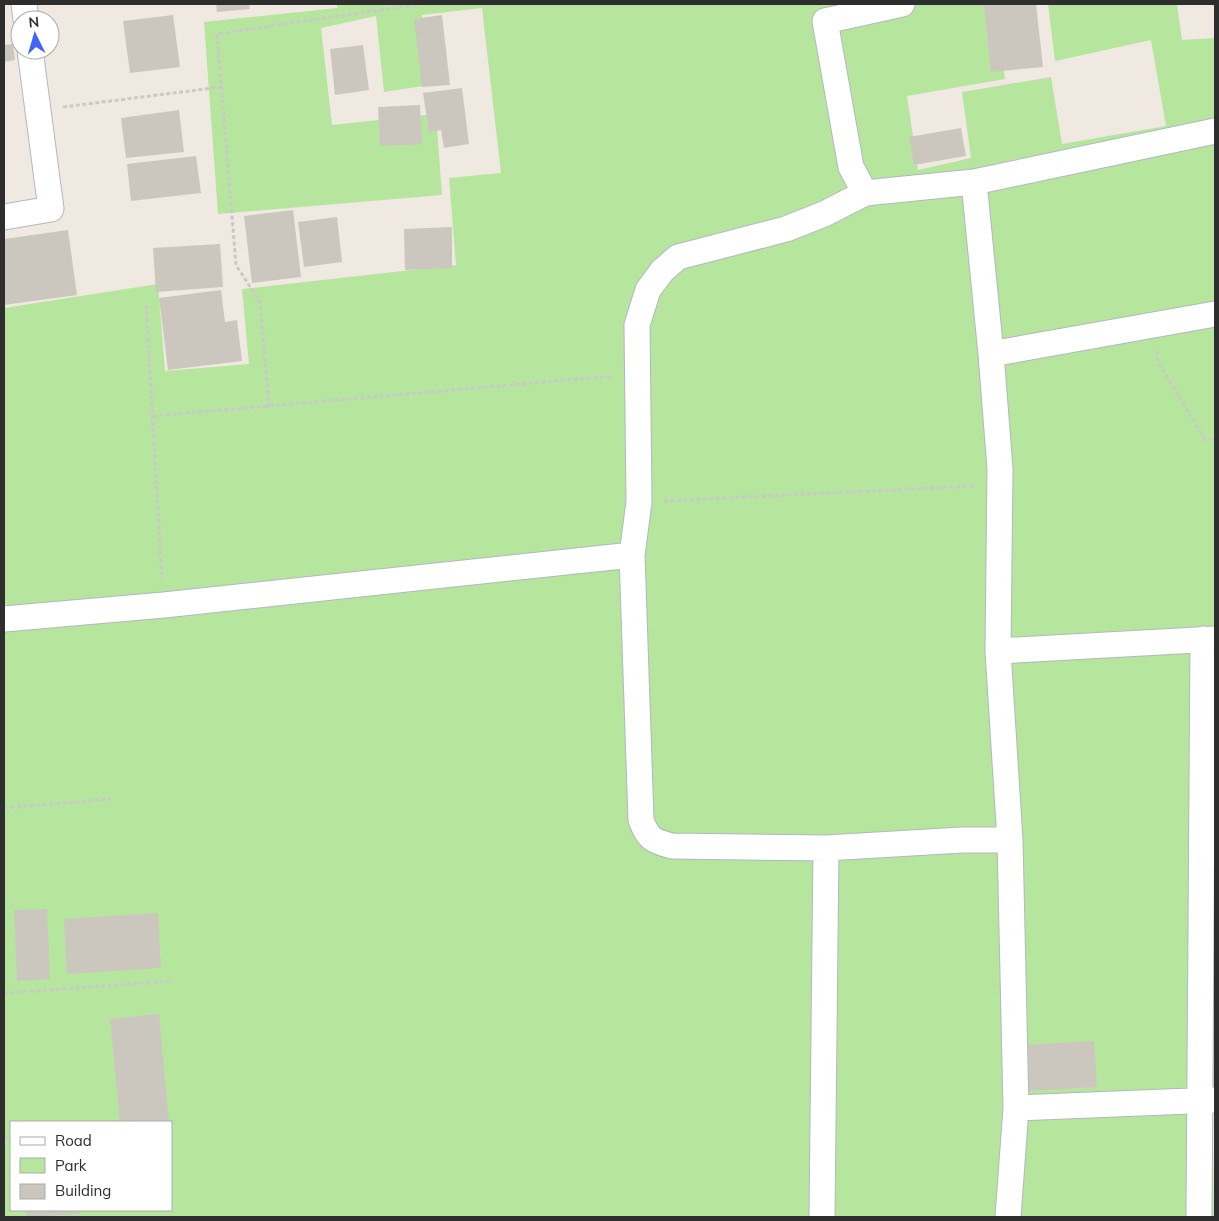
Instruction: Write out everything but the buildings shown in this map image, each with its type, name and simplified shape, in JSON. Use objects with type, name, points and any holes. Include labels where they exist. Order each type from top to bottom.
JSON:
[{"type":"street","points":[[865,193],[850,167],[825,21],[902,4]]},
{"type":"street","points":[[4,218],[51,209],[31,60]]},
{"type":"street","points":[[1010,840],[962,840],[826,848],[672,846],[657,842],[646,835],[641,820],[632,555],[639,502],[637,325],[648,290],[662,271],[678,257],[786,229],[824,214],[865,193],[974,182],[1215,131]]},
{"type":"street","points":[[974,182],[1000,469],[998,651],[1010,840],[1016,1108],[1008,1217]]},
{"type":"street","points":[[991,354],[1215,314]]},
{"type":"street","points":[[4,620],[164,605],[632,555]]},
{"type":"street","points":[[998,651],[1209,639],[1207,1100],[1198,1217]]},
{"type":"street","points":[[822,1217],[826,848]]},
{"type":"street","points":[[1016,1108],[1207,1100]]},
{"type":"path","points":[[269,407],[260,302],[236,265],[217,34],[421,4]]},
{"type":"path","points":[[38,110],[221,87]]},
{"type":"path","points":[[146,305],[164,605]]},
{"type":"path","points":[[1154,326],[1158,362],[1205,440],[1215,439]]},
{"type":"path","points":[[153,416],[638,374]]},
{"type":"path","points":[[639,502],[983,486],[1000,469]]},
{"type":"path","points":[[4,808],[110,799]]},
{"type":"path","points":[[4,993],[173,981]]},
{"type":"green space","points":[[337,4],[993,4],[1005,79],[907,96],[918,170],[971,158],[962,92],[1051,77],[1062,144],[1166,126],[1151,40],[1055,61],[1048,4],[1177,4],[1182,40],[1215,38],[1215,1086],[1212,1086],[1214,1217],[4,1217],[4,308],[158,284],[165,371],[249,364],[242,289],[456,265],[449,178],[501,173],[482,8],[422,15],[429,85],[384,92],[376,16],[321,28],[332,125],[436,114],[442,195],[218,214],[204,22],[337,8]]}]
